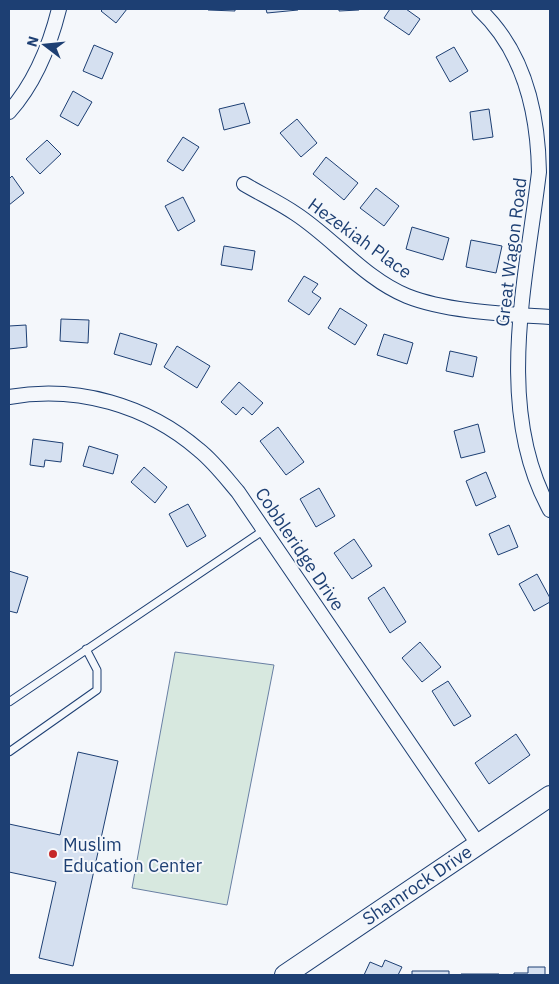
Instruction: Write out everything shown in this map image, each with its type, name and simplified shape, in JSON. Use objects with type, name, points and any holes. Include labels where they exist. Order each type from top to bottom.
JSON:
[{"type":"street","points":[[9,112],[22,95],[36,70],[59,9]]},
{"type":"street","name":"Great Wagon Road","points":[[479,9],[503,37],[518,64],[532,102],[539,140],[539,172],[522,315],[518,367],[519,403],[525,440],[534,471],[550,510]]},
{"type":"street","name":"Hezekiah Place","points":[[244,184],[297,214],[372,274],[407,296],[430,303],[550,317]]},
{"type":"street","name":"Cobbleridge Drive","points":[[9,397],[56,393],[84,395],[130,408],[160,422],[210,459],[238,492],[478,844]]},
{"type":"street","name":"Shamrock Drive","points":[[291,974],[550,796]]},
{"type":"lane","points":[[9,702],[264,530]]},
{"type":"lane","points":[[9,752],[97,690],[97,670],[86,649]]},
{"type":"shaded area","points":[[175,652],[274,665],[227,905],[132,888]]},
{"type":"building","points":[[103,9],[127,9],[116,23],[101,11]]},
{"type":"building","points":[[235,9],[235,11],[208,10]]},
{"type":"building","points":[[266,9],[298,9],[298,10],[267,13]]},
{"type":"building","points":[[339,9],[359,9],[359,10],[339,11]]},
{"type":"building","points":[[390,9],[406,9],[420,19],[409,35],[384,18]]},
{"type":"building","points":[[94,45],[113,53],[102,79],[83,71]]},
{"type":"building","points":[[454,47],[468,71],[450,82],[436,57]]},
{"type":"building","points":[[73,91],[92,102],[78,126],[60,116]]},
{"type":"building","points":[[244,103],[250,123],[224,130],[219,109]]},
{"type":"building","points":[[489,109],[493,137],[473,140],[470,112]]},
{"type":"building","points":[[297,119],[317,143],[301,157],[280,133]]},
{"type":"building","points":[[183,137],[199,147],[183,171],[167,161]]},
{"type":"building","points":[[47,140],[61,154],[40,174],[26,159]]},
{"type":"building","points":[[326,157],[358,183],[344,200],[313,174]]},
{"type":"building","points":[[12,176],[24,193],[9,205],[9,179]]},
{"type":"building","points":[[376,188],[399,206],[384,226],[360,208]]},
{"type":"building","points":[[183,197],[195,221],[178,231],[165,206]]},
{"type":"building","points":[[412,227],[449,238],[443,260],[406,249]]},
{"type":"building","points":[[471,240],[502,246],[496,273],[466,267]]},
{"type":"building","points":[[224,246],[255,251],[252,270],[221,265]]},
{"type":"building","points":[[304,276],[318,284],[312,292],[321,298],[309,315],[288,301]]},
{"type":"building","points":[[340,308],[367,325],[355,345],[328,328]]},
{"type":"building","points":[[61,319],[89,320],[88,343],[60,341]]},
{"type":"building","points":[[26,325],[27,347],[9,349],[9,326]]},
{"type":"building","points":[[120,333],[157,344],[151,365],[114,354]]},
{"type":"building","points":[[384,334],[413,343],[407,364],[377,355]]},
{"type":"building","points":[[177,346],[210,366],[197,388],[164,367]]},
{"type":"building","points":[[450,351],[477,357],[473,377],[446,371]]},
{"type":"building","points":[[239,382],[263,403],[252,415],[243,407],[236,415],[221,402]]},
{"type":"building","points":[[478,424],[485,452],[461,458],[454,431]]},
{"type":"building","points":[[278,427],[304,462],[286,475],[260,441]]},
{"type":"building","points":[[33,439],[63,443],[61,462],[45,460],[44,467],[30,465]]},
{"type":"building","points":[[89,446],[118,455],[113,474],[83,466]]},
{"type":"building","points":[[144,467],[167,487],[155,503],[131,482]]},
{"type":"building","points":[[486,472],[496,497],[476,506],[466,481]]},
{"type":"building","points":[[319,488],[335,516],[316,527],[300,499]]},
{"type":"building","points":[[188,504],[206,536],[187,547],[169,514]]},
{"type":"building","points":[[509,525],[518,547],[498,555],[489,534]]},
{"type":"building","points":[[354,539],[372,566],[352,579],[334,553]]},
{"type":"building","points":[[9,571],[28,577],[17,613],[9,611]]},
{"type":"building","points":[[537,574],[550,598],[550,602],[534,611],[519,584]]},
{"type":"building","points":[[384,587],[406,622],[390,633],[368,598]]},
{"type":"building","points":[[420,642],[441,667],[422,682],[402,658]]},
{"type":"building","points":[[448,681],[471,716],[454,726],[432,691]]},
{"type":"building","points":[[516,734],[530,755],[489,784],[475,763]]},
{"type":"building","name":"Muslim Education Center","points":[[78,752],[118,761],[73,966],[39,958],[56,882],[9,872],[9,824],[60,835]]},
{"type":"building","points":[[385,960],[402,967],[398,975],[364,975],[370,962],[382,967]]},
{"type":"building","points":[[528,967],[545,967],[545,975],[514,975],[514,973],[528,973]]},
{"type":"building","points":[[412,971],[449,971],[449,975],[412,975]]},
{"type":"building","points":[[499,974],[499,975],[461,975]]},
{"type":"place","name":"Muslim Education Center","points":[[53,854]]}]
